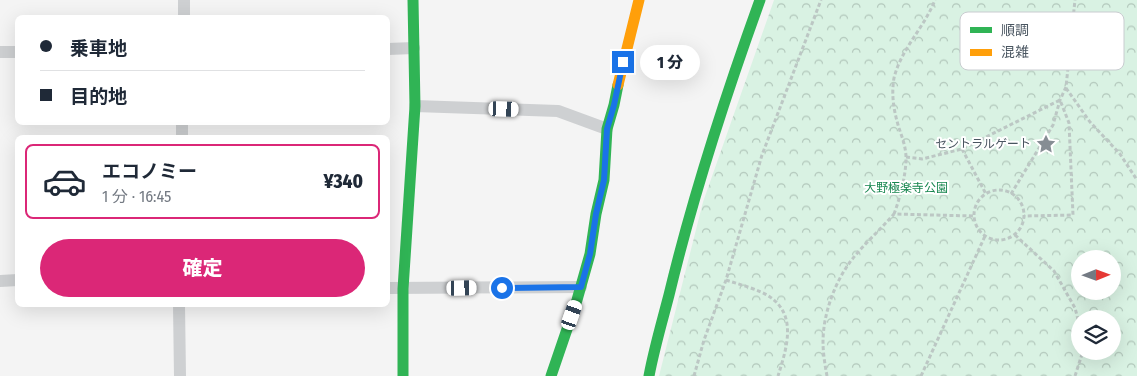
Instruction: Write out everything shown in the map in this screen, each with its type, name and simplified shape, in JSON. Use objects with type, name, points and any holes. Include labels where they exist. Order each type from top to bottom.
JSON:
[{"type":"street","points":[[184,0],[184,15]]},
{"type":"street","points":[[403,376],[403,289],[415,106],[413,0]]},
{"type":"street","points":[[551,376],[578,300],[590,254],[596,214],[604,180],[607,129],[639,0]]},
{"type":"street","points":[[649,376],[676,260],[696,191],[760,0]]},
{"type":"street","points":[[390,49],[414,48]]},
{"type":"street","points":[[0,52],[15,52]]},
{"type":"street","points":[[415,106],[558,111],[607,129]]},
{"type":"street","points":[[0,280],[15,280]]},
{"type":"street","points":[[390,288],[581,287]]},
{"type":"street","points":[[179,307],[180,376]]},
{"type":"path","points":[[694,376],[704,340],[726,280],[762,155],[821,0]]},
{"type":"path","points":[[827,376],[823,354],[823,332],[825,317],[836,288],[849,263],[894,214],[900,197],[906,157],[892,98],[894,79],[902,57],[923,24],[935,0]]},
{"type":"path","points":[[1011,194],[1052,125],[1066,88],[1068,70]]},
{"type":"path","points":[[1066,88],[1090,122],[1120,154],[1137,180]]},
{"type":"path","points":[[906,157],[922,159],[962,149],[1060,100]]},
{"type":"path","points":[[1024,216],[1073,215],[1068,122],[1060,100]]},
{"type":"path","points":[[962,149],[986,194]]},
{"type":"path","points":[[998,190],[1011,194],[1017,198],[1023,210],[1024,216],[1019,230],[1008,239],[992,239],[985,236],[979,230],[974,216],[977,204],[986,194],[992,191],[998,190]]},
{"type":"path","points":[[894,214],[974,216]]},
{"type":"path","points":[[1015,235],[1054,271],[1076,310]]},
{"type":"path","points":[[921,376],[985,236]]},
{"type":"path","points":[[726,280],[770,296],[784,309],[788,326],[787,343],[778,376]]},
{"type":"path","points":[[1075,376],[1080,360]]},
{"type":"green space","name":"大野極楽寺公園","points":[[774,0],[1137,0],[1137,376],[659,376],[703,202]]},
{"type":"traffic: fast","points":[[403,376],[403,289],[415,106],[413,0]]},
{"type":"traffic: fast","points":[[649,376],[678,258],[699,183],[734,73],[760,0]]},
{"type":"traffic: fast","points":[[551,376],[577,300],[590,254],[596,214],[604,180],[607,129],[618,85]]},
{"type":"traffic: slow","points":[[618,85],[639,0]]},
{"type":"place","name":"セントラルゲート","points":[[1046,144]]},
{"type":"route","points":[[502,288],[581,287],[590,254],[596,214],[604,180],[607,129],[623,62]]}]
